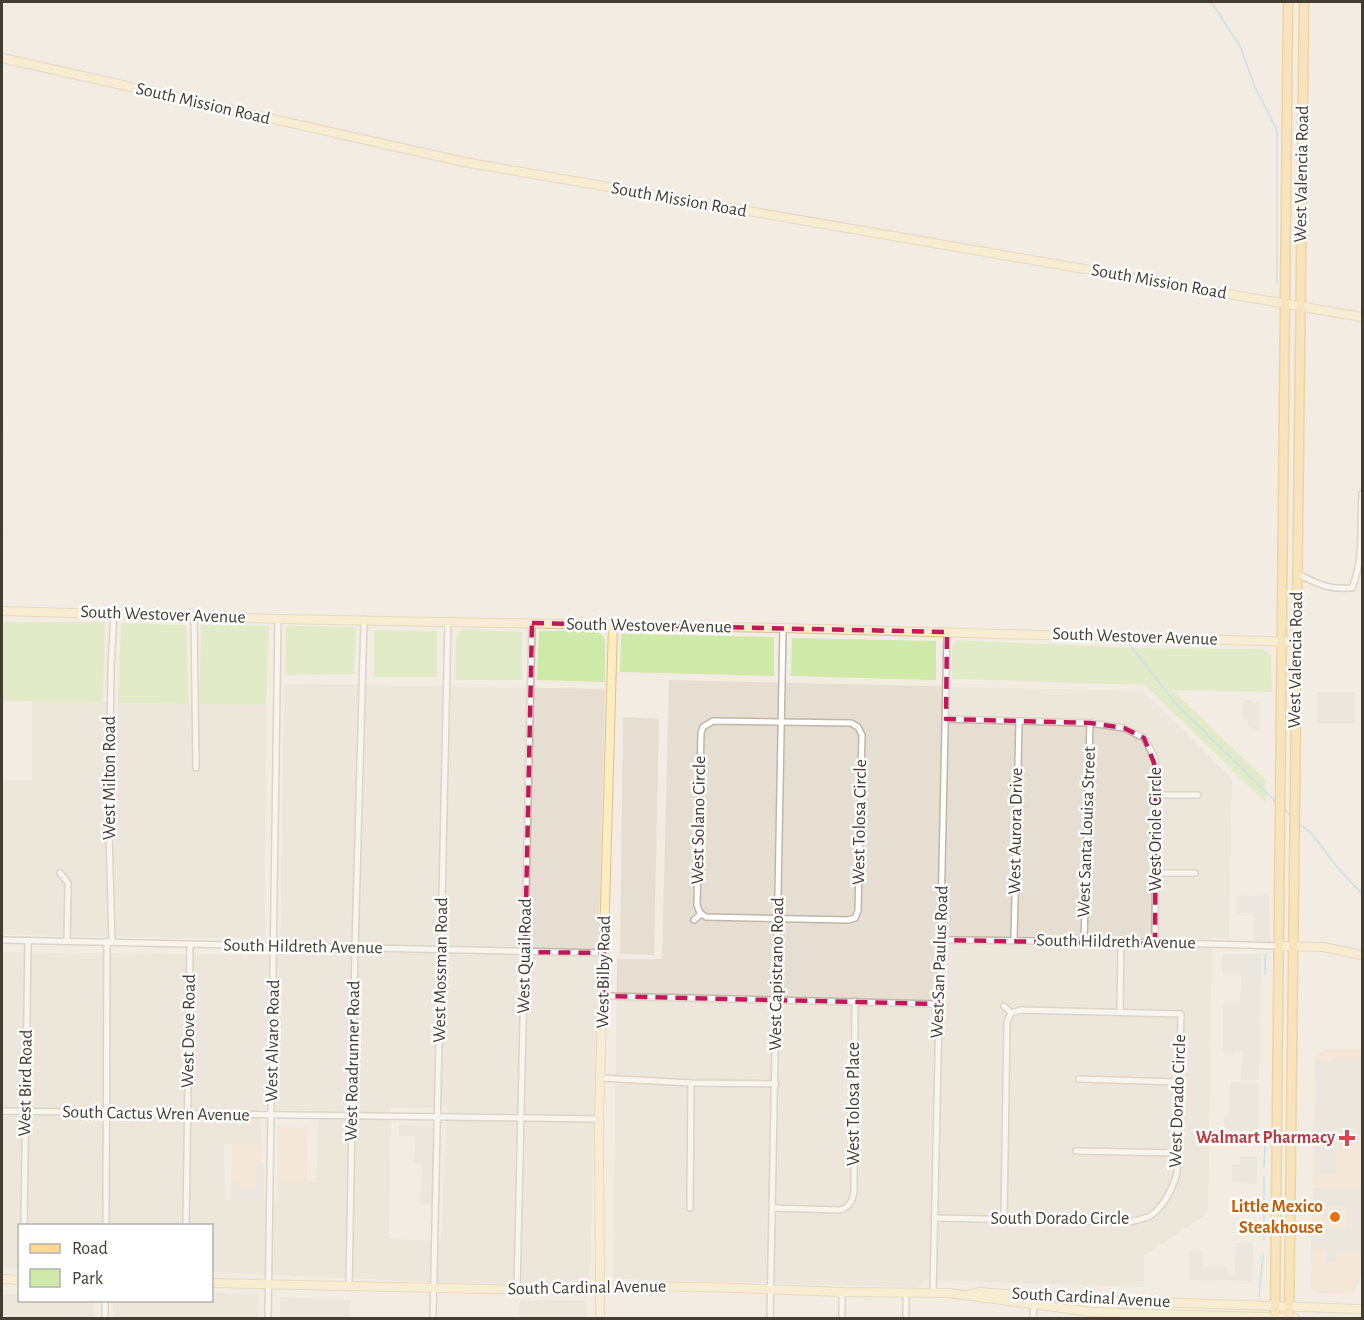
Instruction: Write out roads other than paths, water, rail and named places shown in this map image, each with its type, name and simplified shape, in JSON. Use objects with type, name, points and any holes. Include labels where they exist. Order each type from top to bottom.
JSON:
[{"type":"main road","name":"West Valencia Road","points":[[1275,1318],[1288,2]]},
{"type":"main road","name":"West Valencia Road","points":[[1289,1318],[1293,803],[1298,574],[1304,2]]},
{"type":"main road","name":"South Mission Road","points":[[2,58],[464,162],[1362,317]]},
{"type":"main road","name":"South Westover Avenue","points":[[2,611],[1296,642]]},
{"type":"main road","name":"West Bilby Road","points":[[600,1318],[599,1119],[613,625]]},
{"type":"main road","name":"South Hildreth Avenue","points":[[1278,946],[1292,947]]},
{"type":"main road","points":[[1292,947],[1323,947],[1362,955]]},
{"type":"main road","points":[[1276,1129],[1290,1131]]},
{"type":"main road","points":[[2,1280],[18,1280]]},
{"type":"main road","name":"South Cardinal Avenue","points":[[213,1284],[585,1291],[637,1286],[933,1293],[963,1294],[1034,1306],[1120,1314],[1295,1318]]},
{"type":"main road","name":"South Cardinal Avenue","points":[[963,1294],[981,1292],[1121,1301],[1360,1309]]},
{"type":"street","points":[[1298,574],[1324,587],[1352,588],[1358,577],[1361,562],[1362,494]]},
{"type":"street","name":"West Milton Road","points":[[106,1224],[105,1113],[114,614]]},
{"type":"street","points":[[194,615],[195,768]]},
{"type":"street","name":"West Alvaro Road","points":[[268,1318],[278,619]]},
{"type":"street","name":"West Roadrunner Road","points":[[349,1286],[364,619]]},
{"type":"street","name":"West Mossman Road","points":[[433,1318],[448,621]]},
{"type":"street","name":"West Quail Road","points":[[517,1289],[532,623]]},
{"type":"street","name":"West Capistrano Road","points":[[770,1318],[783,628]]},
{"type":"street","name":"West San Paulus Road","points":[[933,1293],[947,632]]},
{"type":"street","name":"West Oriole Circle","points":[[946,718],[1090,723],[1124,728],[1144,738],[1155,758],[1158,795],[1155,944]]},
{"type":"street","points":[[700,719],[705,726],[713,721],[851,723],[858,727],[864,722]]},
{"type":"street","name":"West Aurora Drive","points":[[1014,940],[1018,722]]},
{"type":"street","name":"West Santa Louisa Street","points":[[1084,941],[1090,723]]},
{"type":"street","name":"West Solano Circle","points":[[701,914],[697,905],[700,745],[701,730],[705,726]]},
{"type":"street","name":"West Tolosa Circle","points":[[855,918],[858,911],[862,735],[858,727]]},
{"type":"street","points":[[1158,795],[1198,795]]},
{"type":"street","points":[[60,873],[68,883],[67,941]]},
{"type":"street","points":[[1157,873],[1195,873]]},
{"type":"street","points":[[694,920],[701,914],[706,917],[778,919],[850,920],[855,918],[861,924]]},
{"type":"street","name":"South Hildreth Avenue","points":[[2,940],[604,952]]},
{"type":"street","name":"West Bird Road","points":[[24,1224],[28,940]]},
{"type":"street","name":"South Hildreth Avenue","points":[[941,940],[1278,946]]},
{"type":"street","points":[[1004,1219],[1007,1022],[1011,1013],[1021,1010],[1120,1011],[1121,942]]},
{"type":"street","name":"West Dove Road","points":[[186,1224],[190,944]]},
{"type":"street","points":[[604,996],[938,1004]]},
{"type":"street","name":"West Tolosa Place","points":[[773,1208],[840,1210],[848,1206],[852,1200],[854,1191],[855,1001]]},
{"type":"street","points":[[1004,1006],[1011,1013]]},
{"type":"street","name":"West Dorado Circle","points":[[1120,1011],[1181,1014],[1177,1174],[1172,1188]]},
{"type":"street","points":[[601,1078],[691,1083],[776,1084]]},
{"type":"street","points":[[1078,1079],[1178,1082]]},
{"type":"street","points":[[690,1208],[691,1083]]},
{"type":"street","name":"South Cactus Wren Avenue","points":[[2,1111],[599,1119]]},
{"type":"street","points":[[1076,1150],[1177,1153]]},
{"type":"street","name":"South Dorado Circle","points":[[934,1218],[1130,1222],[1150,1216],[1172,1188]]},
{"type":"street","points":[[842,1292],[842,1318]]},
{"type":"street","points":[[906,1293],[906,1318]]},
{"type":"street","points":[[1034,1296],[1034,1318]]},
{"type":"street","points":[[105,1302],[105,1318]]},
{"type":"waterway","points":[[1211,2],[1240,46],[1255,87],[1277,130],[1277,283]]},
{"type":"waterway","points":[[1129,644],[1177,705],[1276,802]]},
{"type":"waterway","points":[[1284,809],[1291,816]]},
{"type":"waterway","points":[[1299,824],[1311,833],[1362,894]]},
{"type":"waterway","points":[[1265,974],[1267,954]]},
{"type":"waterway","points":[[1264,1167],[1265,1145]]},
{"type":"waterway","points":[[1264,1177],[1264,1240]]},
{"type":"waterway","points":[[1259,1296],[1263,1254]]},
{"type":"place","name":"Walmart Pharmacy","points":[[1347,1138]]},
{"type":"place","name":"Little Mexico Steakhouse","points":[[1335,1217]]}]
